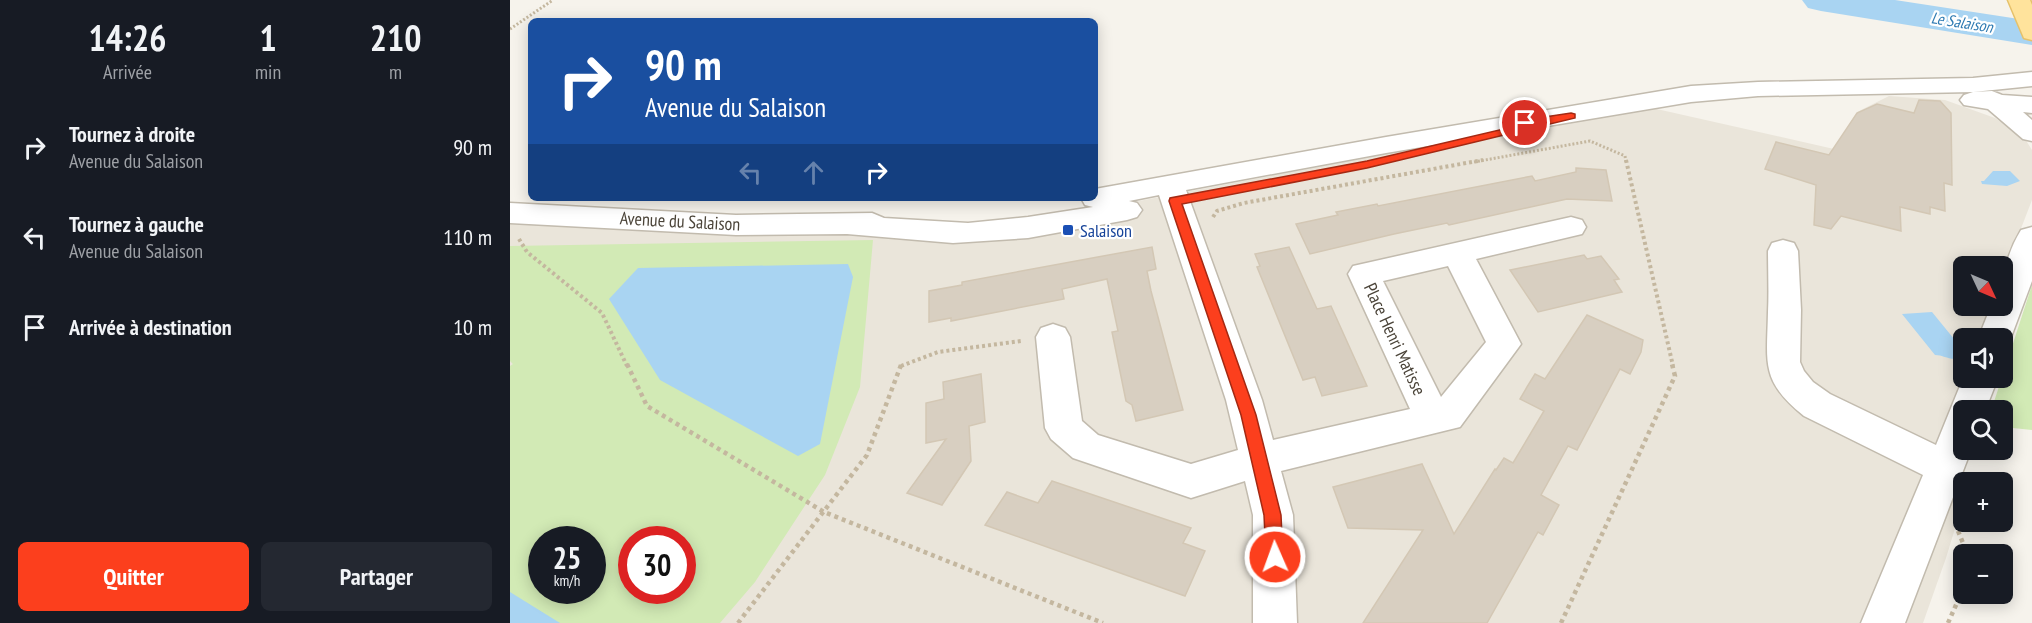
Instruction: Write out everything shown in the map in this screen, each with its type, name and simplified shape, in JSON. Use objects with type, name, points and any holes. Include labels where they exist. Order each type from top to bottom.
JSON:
[{"type":"main road","points":[[2019,0],[2032,33]]},
{"type":"street","points":[[1904,86],[1973,85],[2032,79]]},
{"type":"street","points":[[1973,85],[2032,133]]},
{"type":"street","points":[[1904,86],[1998,104],[2032,105]]},
{"type":"street","name":"Avenue du Salaison","points":[[511,224],[849,225],[924,232],[1006,230],[1172,193],[1367,165],[1571,116],[1690,94],[1758,89],[1904,86]]},
{"type":"street","points":[[1172,193],[1244,400],[1273,515],[1275,623]]},
{"type":"street","name":"Avenue du Salaison","points":[[1098,198],[1172,193]]},
{"type":"street","name":"Avenue du Salaison","points":[[849,225],[976,215],[1073,201]]},
{"type":"street","points":[[1457,253],[1571,227]]},
{"type":"street","points":[[1999,328],[2032,237]]},
{"type":"street","points":[[1783,251],[1785,310],[1783,362],[1789,378],[1800,392],[1817,405],[1939,485]]},
{"type":"street","name":"Place Henri Matisse","points":[[1053,337],[1064,428],[1086,447],[1191,481],[1259,460],[1447,416],[1504,344],[1457,253],[1364,274],[1433,419]]},
{"type":"street","points":[[1883,623],[1953,449]]},
{"type":"path","points":[[510,29],[553,0]]},
{"type":"path","points":[[1210,224],[1217,211],[1244,203],[1590,141],[1625,156],[1675,376],[1561,623]]},
{"type":"path","points":[[511,224],[527,252],[602,313],[647,406],[824,512],[1103,623]]},
{"type":"path","points":[[738,623],[867,455],[901,365],[938,352],[1053,337]]},
{"type":"path","points":[[1948,623],[1956,604]]},
{"type":"shaded area","points":[[1889,96],[1945,100],[1995,118],[2025,139],[2032,150],[2032,200],[2010,256],[1953,256],[1953,316],[1986,316],[1982,328],[1953,328],[1953,388],[1958,388],[1921,481],[1953,494],[1954,532],[1923,623],[510,623],[510,219],[1019,224],[1639,105],[1834,149],[1857,112]]},
{"type":"green space","points":[[873,240],[860,387],[825,475],[755,582],[720,623],[510,623],[510,366],[513,364],[510,361],[510,246]]},
{"type":"green space","points":[[2032,285],[2032,430],[2013,428],[2013,400],[1995,400],[1998,388],[2013,388],[2013,343]]},
{"type":"water","points":[[1993,171],[2010,171],[2020,181],[2007,186],[1982,184],[1981,181],[1984,181]]},
{"type":"water","points":[[848,264],[853,277],[820,444],[798,456],[660,380],[609,299],[638,268]]},
{"type":"water","points":[[1932,312],[1953,338],[1953,359],[1935,355],[1902,314]]},
{"type":"water","points":[[510,592],[560,623],[510,623]]},
{"type":"building","points":[[1919,100],[1940,101],[1951,113],[1952,185],[1944,183],[1945,211],[1930,207],[1930,214],[1900,207],[1901,231],[1841,216],[1831,229],[1814,225],[1816,185],[1765,169],[1776,142],[1829,155],[1857,113],[1877,104],[1914,113]]},
{"type":"building","points":[[1576,168],[1606,170],[1612,201],[1567,199],[1449,225],[1447,223],[1394,234],[1310,254],[1296,224],[1338,215],[1336,212],[1532,176],[1535,181],[1576,172]]},
{"type":"building","points":[[1152,247],[1156,269],[1147,271],[1183,410],[1136,421],[1132,405],[1126,401],[1112,332],[1118,331],[1107,279],[1062,289],[1064,299],[951,321],[951,318],[929,322],[929,291],[962,285],[962,282]]},
{"type":"building","points":[[1289,247],[1317,309],[1331,306],[1367,386],[1322,396],[1315,377],[1303,380],[1257,267],[1260,266],[1255,254]]},
{"type":"building","points":[[1584,255],[1587,259],[1601,256],[1619,279],[1614,280],[1622,292],[1538,312],[1510,270]]},
{"type":"building","points":[[1587,315],[1643,340],[1641,352],[1630,374],[1620,369],[1577,450],[1568,446],[1541,495],[1559,505],[1543,535],[1538,532],[1487,623],[1363,623],[1423,530],[1348,528],[1333,487],[1422,464],[1454,534],[1504,458],[1513,463],[1544,411],[1520,399],[1527,387],[1535,374],[1545,379]]},
{"type":"building","points":[[981,374],[985,422],[969,426],[971,461],[942,505],[907,493],[946,439],[926,443],[926,403],[944,399],[943,382]]},
{"type":"building","points":[[1052,481],[1191,528],[1183,543],[1205,551],[1185,596],[985,525],[1007,492],[1038,503]]},
{"type":"waterway","name":"Le Salaison","points":[[1821,0],[2032,33]]},
{"type":"place","name":"Salaison","points":[[1068,230]]},
{"type":"route","points":[[1275,557],[1273,515],[1244,400],[1175,201],[1367,165],[1571,116],[1525,123]]}]
